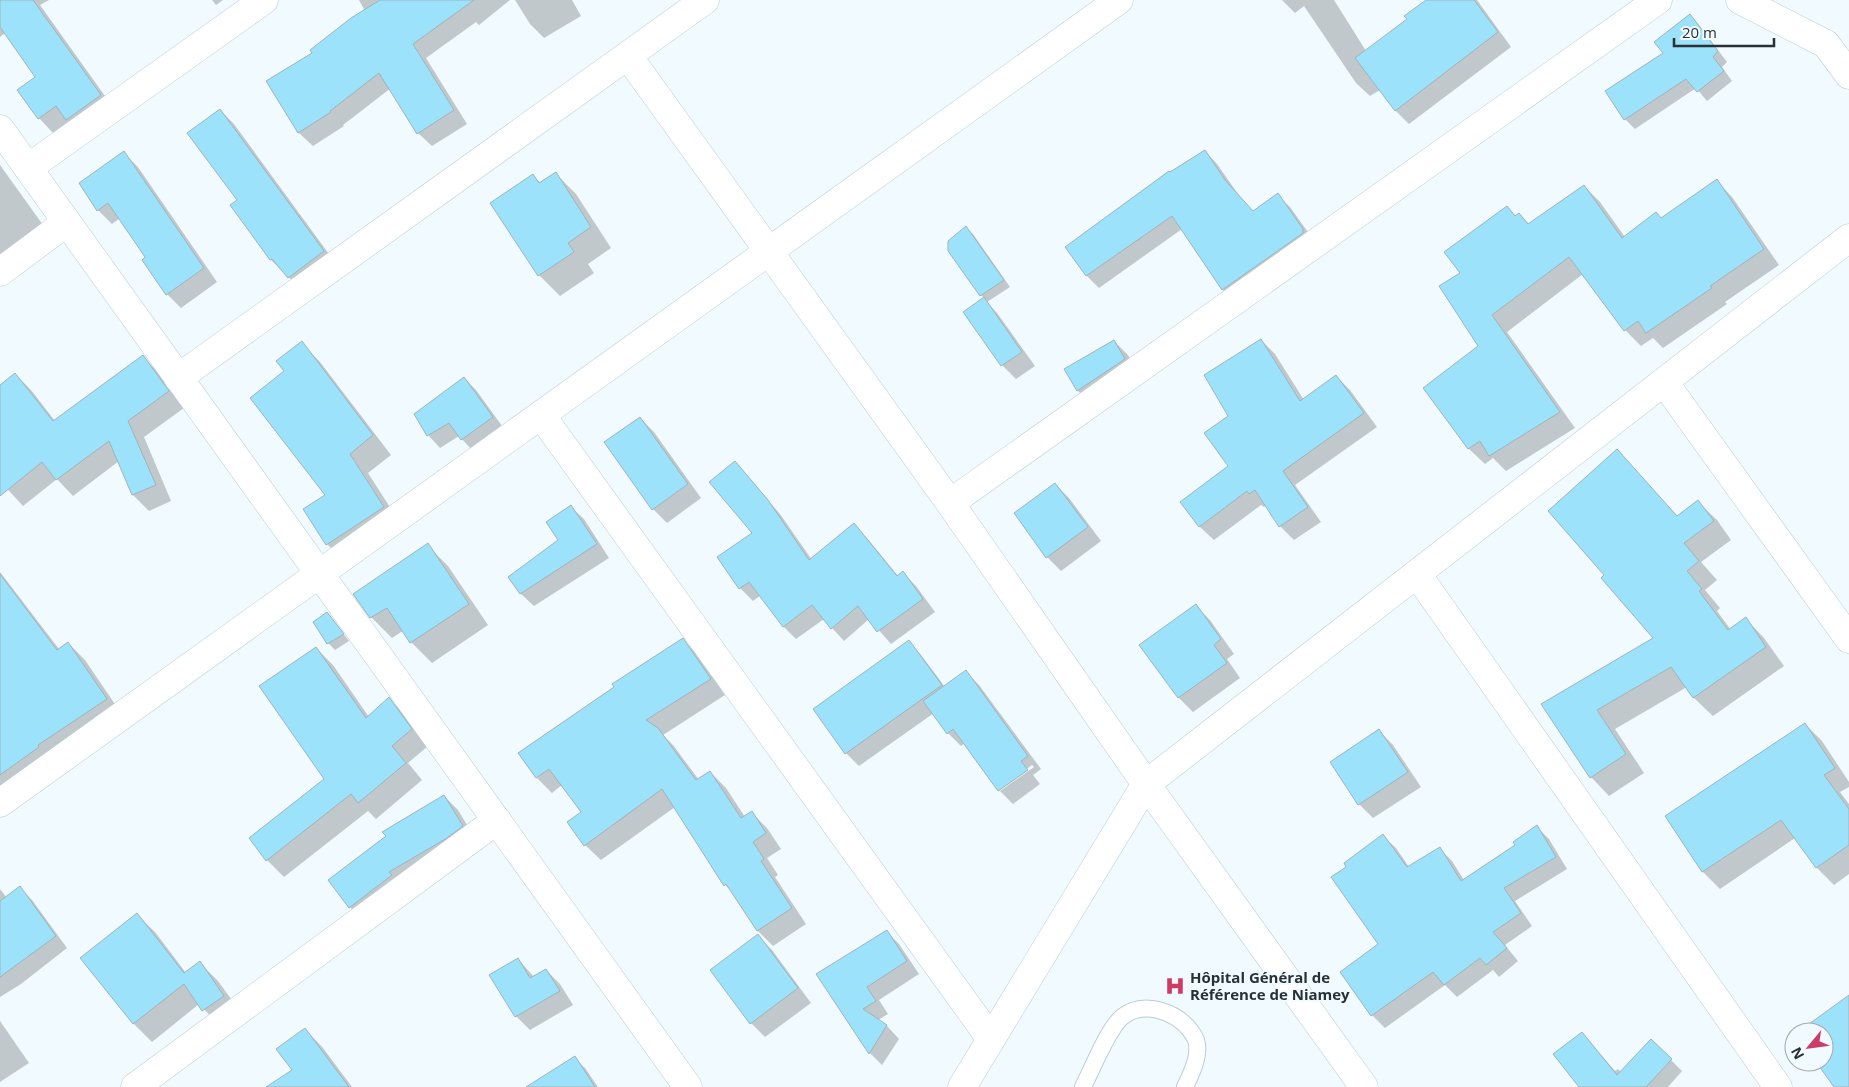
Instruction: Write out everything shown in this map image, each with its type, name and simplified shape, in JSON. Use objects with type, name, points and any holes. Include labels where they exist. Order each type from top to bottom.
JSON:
[{"type":"street","points":[[28,168],[264,0]]},
{"type":"street","points":[[178,378],[705,0]]},
{"type":"street","points":[[0,803],[1119,0]]},
{"type":"street","points":[[950,503],[1658,0]]},
{"type":"street","points":[[1740,0],[1826,44],[1849,75]]},
{"type":"street","points":[[628,56],[950,503],[1146,784],[1364,1087]]},
{"type":"street","points":[[0,129],[688,1087]]},
{"type":"street","points":[[0,272],[67,222]]},
{"type":"street","points":[[962,1087],[1146,784],[1849,238]]},
{"type":"street","points":[[1664,382],[1849,639]]},
{"type":"street","points":[[541,415],[991,1039]]},
{"type":"street","points":[[1417,574],[1778,1087]]},
{"type":"street","points":[[135,1087],[497,820]]},
{"type":"lane","points":[[1084,1087],[1107,1038],[1122,1017],[1137,1011],[1154,1008],[1169,1013],[1183,1022],[1196,1039],[1196,1056],[1192,1073],[1185,1087]]},
{"type":"building","points":[[0,0],[33,0],[101,95],[66,120],[56,106],[38,119],[17,90],[35,77],[0,27]]},
{"type":"building","points":[[380,0],[474,0],[413,44],[454,110],[417,134],[379,73],[331,112],[298,133],[266,81],[312,53],[310,50],[351,18]]},
{"type":"building","points":[[1426,0],[1474,0],[1498,32],[1395,111],[1355,58],[1407,19],[1404,16]]},
{"type":"building","points":[[1690,14],[1718,51],[1713,57],[1724,71],[1697,92],[1686,79],[1624,120],[1605,91],[1663,53],[1654,42]]},
{"type":"building","points":[[220,109],[324,251],[288,278],[272,259],[270,260],[230,205],[237,200],[187,133]]},
{"type":"building","points":[[1205,150],[1225,180],[1253,211],[1278,193],[1303,229],[1303,233],[1222,290],[1172,216],[1086,276],[1065,247],[1169,171]]},
{"type":"building","points":[[124,151],[204,268],[166,295],[142,260],[145,257],[108,203],[97,211],[79,183]]},
{"type":"building","points":[[556,172],[591,227],[568,243],[574,252],[538,276],[490,203],[533,174],[539,183]]},
{"type":"building","points":[[1717,179],[1764,249],[1710,286],[1712,288],[1646,333],[1638,321],[1624,331],[1569,257],[1492,315],[1560,412],[1489,456],[1480,441],[1468,449],[1423,388],[1478,346],[1439,286],[1460,273],[1444,252],[1507,206],[1515,216],[1519,213],[1528,224],[1584,185],[1622,238],[1656,212],[1661,218]]},
{"type":"building","points":[[966,226],[1004,280],[980,296],[948,251],[948,241]]},
{"type":"building","points":[[984,297],[1022,352],[1001,366],[963,312]]},
{"type":"building","points":[[1261,339],[1300,401],[1336,375],[1364,413],[1283,471],[1308,507],[1279,527],[1255,490],[1249,494],[1247,491],[1199,527],[1180,502],[1228,466],[1204,433],[1228,416],[1204,375]]},
{"type":"building","points":[[1114,340],[1125,359],[1077,391],[1064,369]]},
{"type":"building","points":[[302,341],[373,435],[350,454],[384,507],[326,545],[303,509],[325,495],[250,398],[284,371],[276,361]]},
{"type":"building","points":[[143,355],[169,391],[128,421],[156,485],[132,495],[109,441],[56,480],[42,462],[0,496],[0,385],[15,373],[53,421]]},
{"type":"building","points":[[464,377],[493,417],[461,440],[449,423],[427,436],[414,414]]},
{"type":"building","points":[[640,417],[688,484],[652,510],[604,442]]},
{"type":"building","points":[[1617,449],[1677,516],[1698,500],[1714,521],[1684,543],[1699,561],[1687,571],[1702,589],[1699,591],[1728,630],[1746,617],[1766,647],[1693,698],[1671,667],[1597,710],[1626,754],[1590,778],[1541,704],[1653,638],[1601,578],[1604,575],[1548,511]]},
{"type":"building","points":[[735,461],[768,500],[809,560],[854,523],[897,576],[903,571],[923,599],[877,632],[858,606],[831,629],[812,605],[783,627],[749,582],[739,589],[717,557],[752,533],[709,482]]},
{"type":"building","points":[[1055,483],[1088,527],[1046,558],[1014,513]]},
{"type":"building","points":[[571,505],[597,544],[520,594],[508,577],[558,540],[546,522]]},
{"type":"building","points":[[428,543],[469,604],[410,643],[387,608],[370,618],[353,594]]},
{"type":"building","points":[[0,574],[57,650],[68,642],[107,699],[38,745],[39,747],[0,775]]},
{"type":"building","points":[[1196,604],[1221,639],[1214,645],[1227,663],[1178,698],[1139,645]]},
{"type":"building","points":[[327,612],[344,634],[327,644],[313,622]]},
{"type":"building","points":[[683,638],[711,679],[646,720],[658,728],[696,780],[710,771],[741,818],[752,811],[766,833],[753,842],[764,859],[761,861],[792,908],[757,931],[726,884],[724,886],[662,789],[584,846],[567,822],[581,812],[549,769],[536,778],[518,753],[614,687],[612,684]]},
{"type":"building","points":[[909,640],[942,685],[845,754],[813,709]]},
{"type":"building","points":[[316,647],[366,718],[389,697],[412,729],[392,746],[406,763],[358,803],[351,794],[266,861],[249,838],[324,779],[259,686]]},
{"type":"building","points":[[966,670],[1028,756],[1021,761],[1028,770],[998,791],[953,729],[947,734],[923,701]]},
{"type":"building","points":[[1805,723],[1835,768],[1824,775],[1849,809],[1849,845],[1816,868],[1781,820],[1702,872],[1665,816]]},
{"type":"building","points":[[1379,729],[1408,772],[1358,805],[1330,762]]},
{"type":"building","points":[[444,795],[463,826],[447,838],[389,872],[392,875],[349,908],[328,880],[386,836],[382,832]]},
{"type":"building","points":[[1537,825],[1556,857],[1504,888],[1521,913],[1493,932],[1507,948],[1486,965],[1480,958],[1444,985],[1433,972],[1371,1016],[1340,972],[1378,944],[1331,877],[1346,867],[1344,863],[1383,834],[1407,867],[1440,847],[1461,881],[1515,845],[1513,842]]},
{"type":"building","points":[[20,886],[56,936],[0,977],[0,901]]},
{"type":"building","points":[[137,913],[184,973],[200,961],[224,996],[202,1011],[184,984],[133,1024],[80,958]]},
{"type":"building","points":[[887,930],[907,961],[867,987],[876,1001],[863,1009],[887,1025],[869,1054],[816,974]]},
{"type":"building","points":[[758,934],[798,988],[750,1024],[710,970]]},
{"type":"building","points":[[518,958],[530,978],[546,969],[560,991],[515,1017],[489,975]]},
{"type":"building","points":[[1849,995],[1849,1087],[1834,1087],[1823,1072],[1834,1072],[1834,1022],[1812,1022]]},
{"type":"building","points":[[305,1028],[349,1087],[266,1087],[292,1070],[276,1049]]},
{"type":"building","points":[[1582,1032],[1617,1075],[1651,1039],[1672,1059],[1646,1087],[1579,1087],[1553,1054]]},
{"type":"building","points":[[575,1056],[595,1087],[526,1087]]},
{"type":"place","name":"Hôpital Général de Référence de Niamey","points":[[1175,986]]}]
